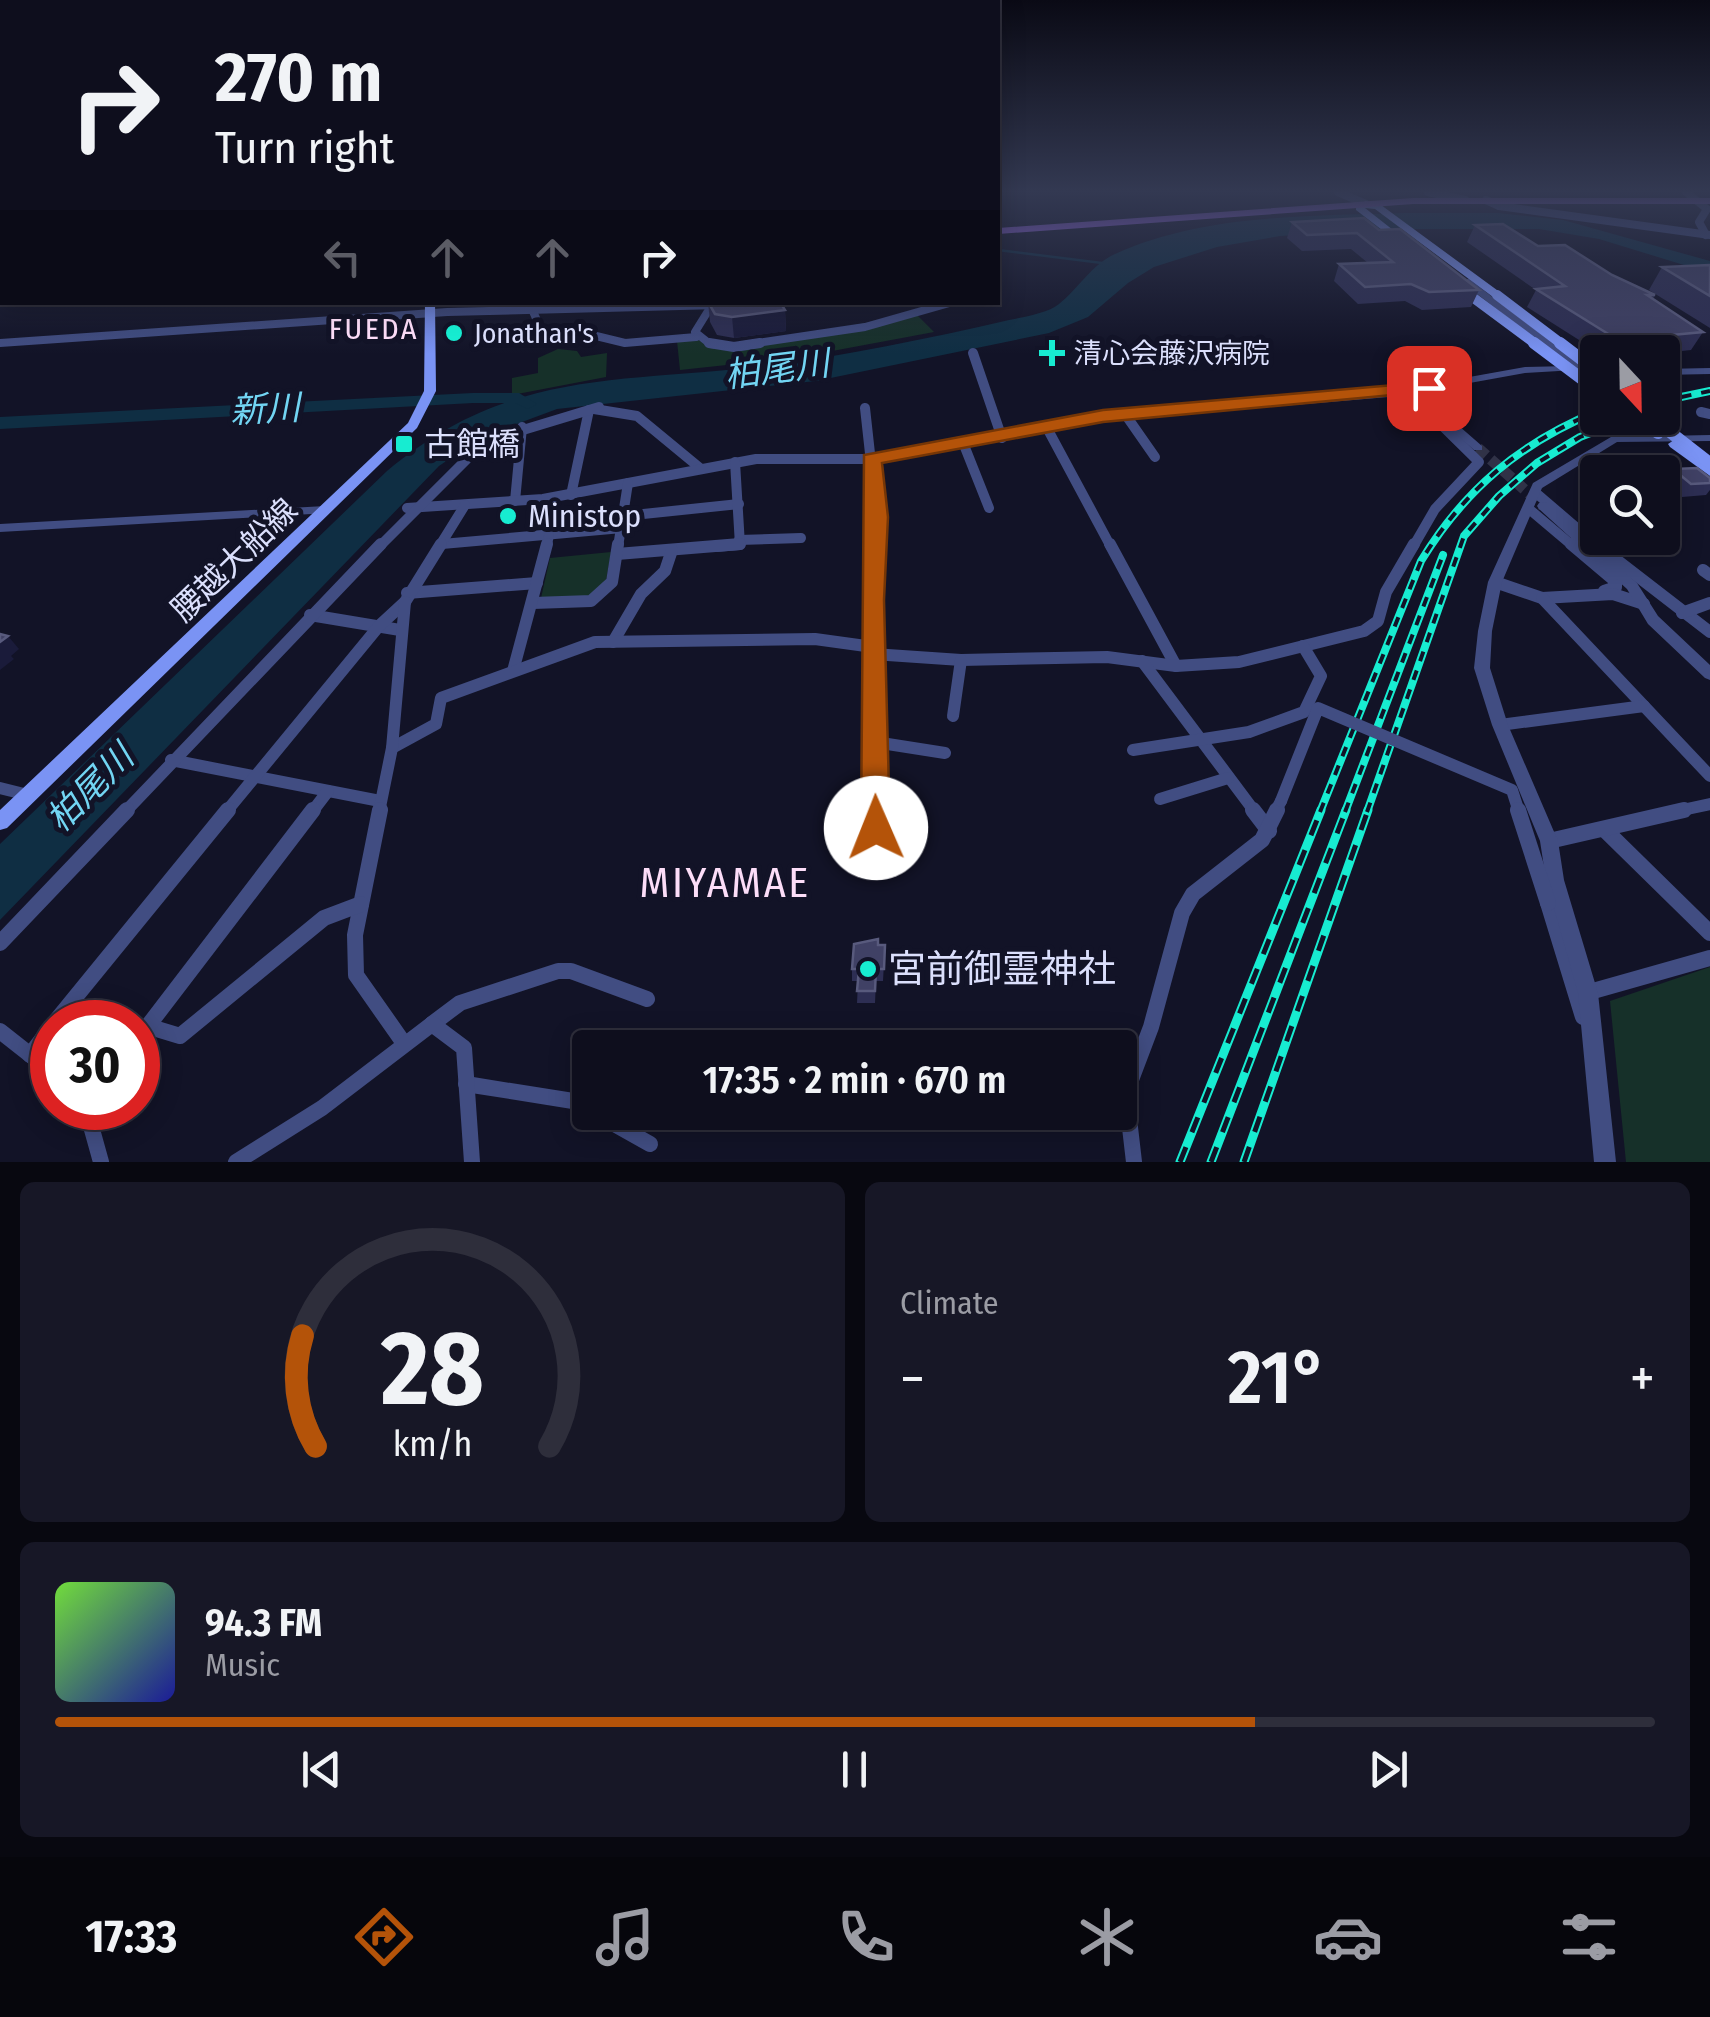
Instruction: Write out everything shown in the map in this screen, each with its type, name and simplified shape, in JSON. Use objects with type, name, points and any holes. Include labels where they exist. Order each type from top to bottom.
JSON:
[{"type":"main road","points":[[1408,246],[1414,252]]},
{"type":"main road","points":[[1432,246],[1580,357]]},
{"type":"main road","points":[[1457,285],[1580,377]]},
{"type":"main road","name":"腰越大船線","points":[[0,822],[332,510],[413,425],[427,401],[429,308]]},
{"type":"main road","points":[[1659,435],[1710,472]]},
{"type":"main road","points":[[1674,435],[1710,463]]},
{"type":"street","points":[[1431,246],[1438,260]]},
{"type":"street","points":[[1414,252],[1438,260],[1580,368]]},
{"type":"street","points":[[0,344],[429,308],[622,305]]},
{"type":"street","points":[[696,336],[700,319],[711,305]]},
{"type":"street","points":[[531,306],[544,336],[588,334],[626,343],[696,336],[721,348],[865,328],[944,305]]},
{"type":"street","points":[[973,353],[1002,438]]},
{"type":"street","points":[[410,508],[571,495],[735,462],[871,459],[1125,414],[1412,390],[1525,370],[1580,369]]},
{"type":"street","points":[[1680,372],[1710,371]]},
{"type":"street","points":[[1412,390],[1478,448]]},
{"type":"street","points":[[392,748],[436,724],[440,698],[595,642],[814,639],[961,660],[1142,661],[1176,666],[1239,662],[1373,626],[1386,592],[1420,533],[1479,462],[1417,400],[1412,390]]},
{"type":"street","points":[[865,408],[878,517],[873,650],[876,828]]},
{"type":"street","points":[[571,495],[594,409]]},
{"type":"street","points":[[0,943],[410,508],[471,454],[522,427],[594,409],[638,416],[700,468]]},
{"type":"street","points":[[1125,414],[1156,458]]},
{"type":"street","points":[[515,501],[522,427]]},
{"type":"street","points":[[1047,428],[1176,666]]},
{"type":"street","points":[[1604,1162],[1596,1070],[1549,841],[1500,725],[1482,668],[1496,582],[1536,503],[1537,486],[1615,439],[1710,438]]},
{"type":"street","points":[[964,444],[989,508]]},
{"type":"street","points":[[617,554],[740,545],[735,462]]},
{"type":"street","points":[[532,603],[591,601],[612,582],[628,483]]},
{"type":"street","points":[[1536,503],[1616,582],[1616,587],[1585,596]]},
{"type":"street","points":[[1536,503],[1632,586],[1653,620],[1710,674]]},
{"type":"street","points":[[1536,503],[1710,632]]},
{"type":"street","points":[[442,544],[549,536],[739,504]]},
{"type":"street","points":[[74,1000],[406,598],[465,505]]},
{"type":"street","points":[[0,528],[332,510]]},
{"type":"street","points":[[513,671],[549,536]]},
{"type":"street","points":[[738,540],[800,538]]},
{"type":"street","points":[[613,642],[641,594],[665,571],[672,550]]},
{"type":"street","points":[[1496,582],[1542,598],[1613,594],[1644,604]]},
{"type":"street","points":[[406,598],[537,583]]},
{"type":"street","points":[[402,1042],[356,975],[355,935],[392,748],[400,630],[406,598]]},
{"type":"street","points":[[1542,598],[1710,776]]},
{"type":"street","points":[[1682,613],[1710,603]]},
{"type":"street","points":[[310,614],[400,630]]},
{"type":"street","points":[[1133,750],[1269,727],[1302,715],[1310,706],[1320,676],[1302,646]]},
{"type":"street","points":[[953,716],[961,660]]},
{"type":"street","points":[[1142,661],[1269,831]]},
{"type":"street","points":[[1500,725],[1644,706]]},
{"type":"street","points":[[1134,1162],[1126,1093],[1151,1027],[1182,913],[1193,894],[1249,854],[1269,831],[1318,708],[1512,790],[1583,995]]},
{"type":"street","points":[[874,742],[945,752]]},
{"type":"street","points":[[172,760],[380,802]]},
{"type":"street","points":[[1160,799],[1228,778]]},
{"type":"street","points":[[0,788],[28,795]]},
{"type":"street","points":[[160,1010],[328,791]]},
{"type":"street","points":[[1549,841],[1710,804]]},
{"type":"street","points":[[1604,829],[1710,934]]},
{"type":"street","points":[[160,1034],[180,1036],[324,918],[361,904]]},
{"type":"street","points":[[1583,995],[1710,958]]},
{"type":"street","points":[[236,1162],[346,1091],[402,1042],[460,1004],[558,971],[571,971],[647,999]]},
{"type":"street","points":[[432,1024],[464,1048],[472,1162]]},
{"type":"street","points":[[0,1031],[30,1055]]},
{"type":"street","points":[[466,1084],[572,1101]]},
{"type":"street","points":[[92,1130],[100,1162]]},
{"type":"street","points":[[625,1130],[650,1144]]},
{"type":"green space","points":[[916,314],[934,332],[800,357],[680,370],[677,341],[698,340],[719,349]]},
{"type":"green space","points":[[558,349],[577,351],[581,357],[607,353],[606,377],[512,395],[512,378],[538,373],[538,358]]},
{"type":"green space","points":[[611,552],[606,581],[588,597],[541,598],[550,558]]},
{"type":"green space","points":[[1710,967],[1710,1162],[1626,1162],[1610,1001]]},
{"type":"water","name":"柏尾川","points":[[1135,246],[1221,246],[1154,267],[1088,317],[1049,333],[816,381],[557,409],[482,437],[439,466],[0,920],[0,844],[387,471],[431,438],[518,398],[562,388],[820,358],[1036,314],[1059,304],[1092,270]]},
{"type":"water","points":[[1623,246],[1657,246],[1710,261],[1710,273]]},
{"type":"building","points":[[1373,246],[1422,246],[1479,290],[1429,292],[1411,284],[1365,287],[1339,264],[1393,262]]},
{"type":"building","points":[[1506,246],[1567,246],[1612,275],[1655,295],[1647,295],[1703,332],[1610,335],[1536,289],[1565,286]]},
{"type":"building","points":[[1710,265],[1710,296],[1662,267]]},
{"type":"building","points":[[710,305],[782,305],[785,310],[732,317],[715,314]]},
{"type":"building","points":[[1697,468],[1710,478],[1710,483],[1691,484],[1680,475],[1680,469]]},
{"type":"building","name":"宮前御霊神社","points":[[878,939],[878,945],[885,945],[884,969],[876,969],[875,991],[857,991],[859,969],[852,969],[854,944]]},
{"type":"waterway","points":[[1000,250],[1102,263]]},
{"type":"waterway","name":"新川","points":[[0,423],[473,398],[519,398],[528,404]]},
{"type":"tunnel","points":[[1478,448],[1543,506]]},
{"type":"railway","points":[[1680,397],[1710,391]]},
{"type":"railway","points":[[1320,812],[1421,561],[1438,535],[1497,471],[1544,438],[1580,419]]},
{"type":"railway","points":[[1367,812],[1464,536],[1499,496],[1537,463],[1585,435]]},
{"type":"railway","points":[[1345,812],[1443,555]]},
{"type":"railway","points":[[1180,1162],[1321,810]]},
{"type":"railway","points":[[1211,1162],[1346,810]]},
{"type":"railway","points":[[1244,1162],[1368,810]]},
{"type":"place","name":"Jonathan's","points":[[454,333]]},
{"type":"place","name":"清心会藤沢病院","points":[[1052,353]]},
{"type":"place","name":"古館橋","points":[[404,444]]},
{"type":"place","name":"Ministop","points":[[508,516]]},
{"type":"place","name":"宮前御霊神社","points":[[868,969]]},
{"type":"district","name":"FUEDA","points":[[374,329]]},
{"type":"district","name":"MIYAMAE","points":[[725,882]]},
{"type":"route","points":[[876,828],[872,600],[878,517],[871,459],[1002,438],[1103,416],[1429,388]]}]
